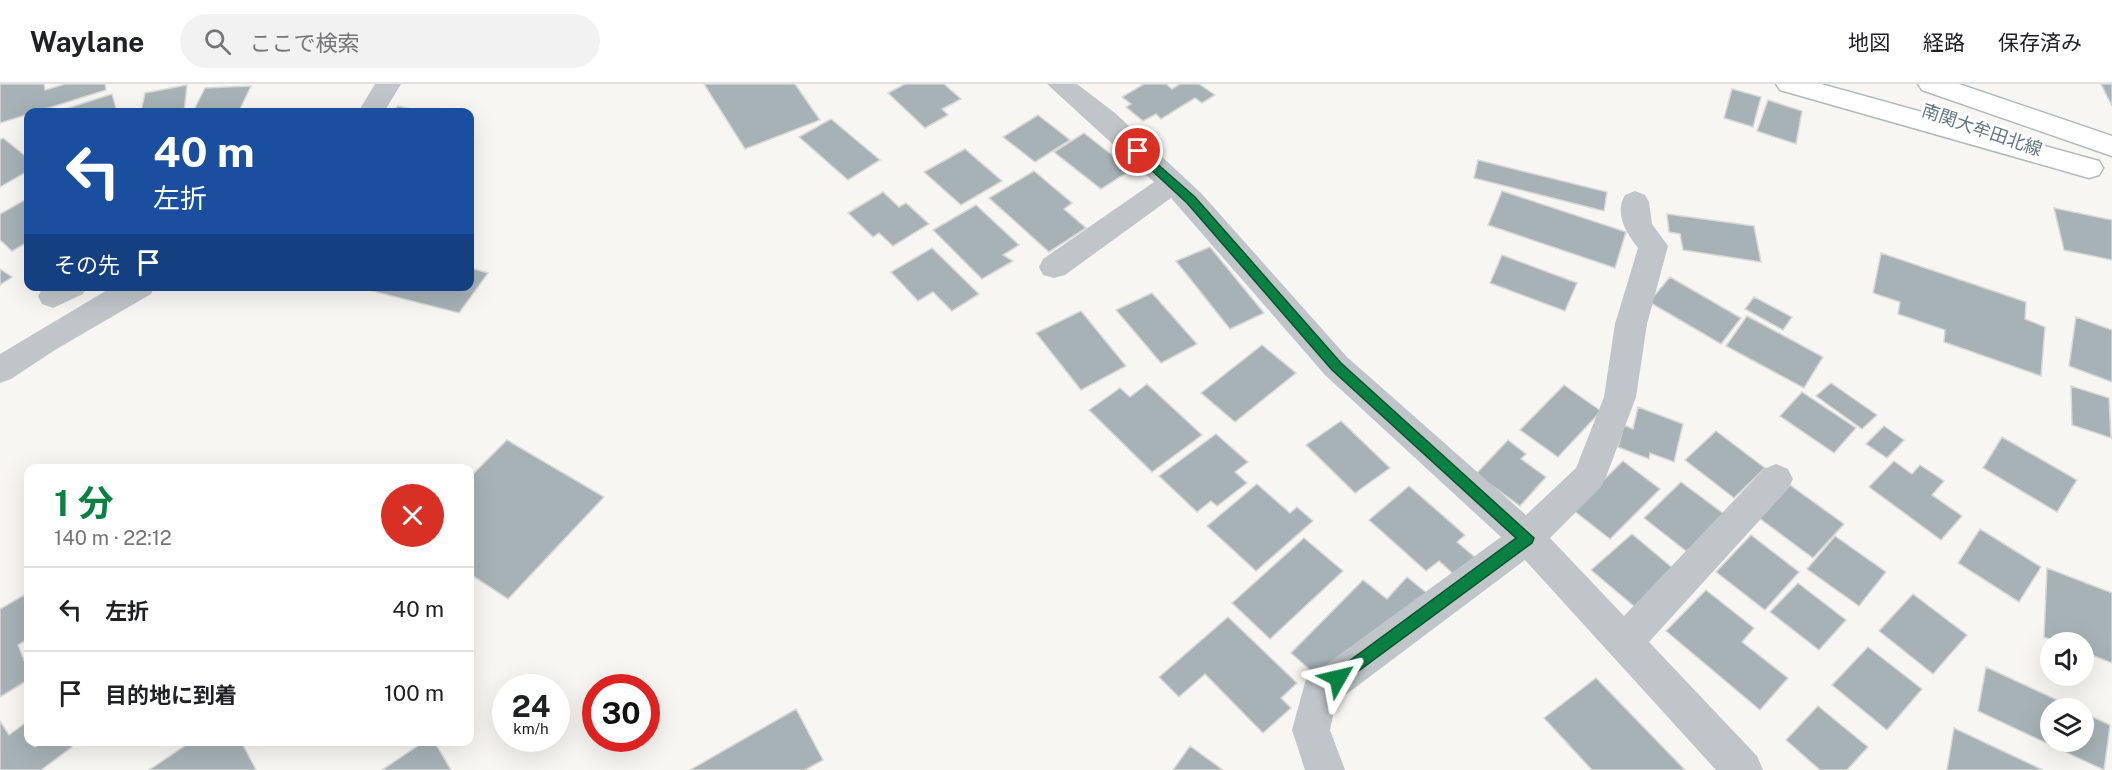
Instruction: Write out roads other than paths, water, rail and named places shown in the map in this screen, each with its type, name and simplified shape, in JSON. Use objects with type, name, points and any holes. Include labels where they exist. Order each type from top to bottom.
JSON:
[{"type":"main road","points":[[1789,84],[2100,172]]},
{"type":"main road","name":"南関大牟田北線","points":[[1851,84],[2100,172]]},
{"type":"main road","name":"南関大牟田北線","points":[[1931,84],[2112,146]]},
{"type":"main road","points":[[1953,84],[2026,117]]},
{"type":"street","points":[[373,108],[388,84]]},
{"type":"street","points":[[1060,84],[1105,120],[1191,200],[1336,366],[1527,538],[1743,770]]},
{"type":"street","points":[[1054,267],[1172,183]]},
{"type":"street","points":[[1325,770],[1311,730],[1319,692],[1527,538],[1589,477],[1620,397],[1631,324],[1653,246],[1638,227],[1635,202]]},
{"type":"street","points":[[0,370],[44,341],[131,291]]},
{"type":"street","points":[[1624,643],[1776,479]]}]
